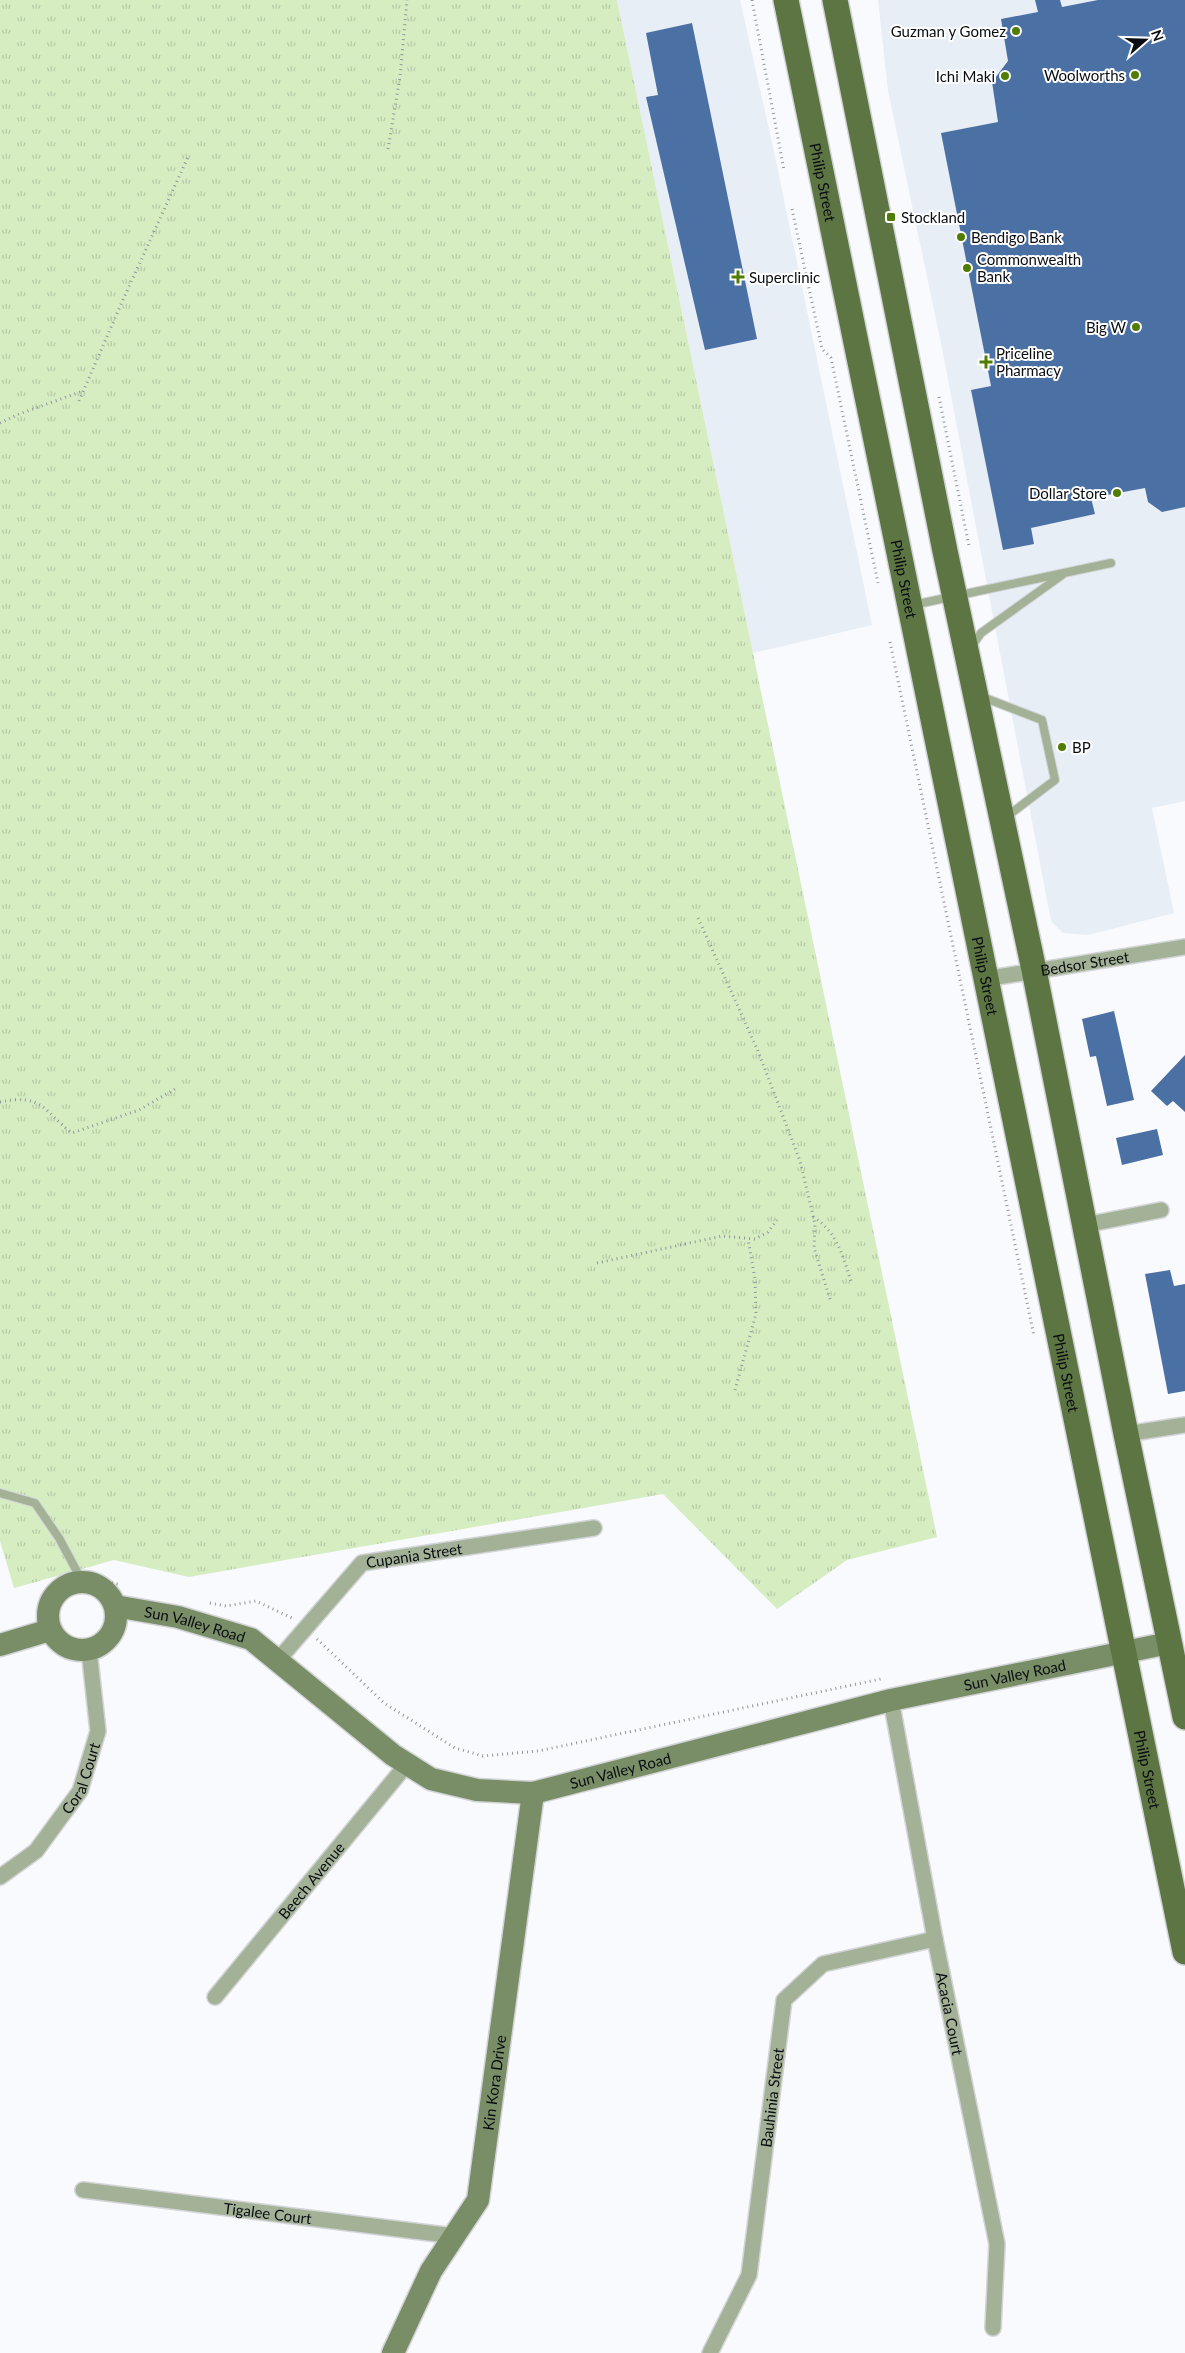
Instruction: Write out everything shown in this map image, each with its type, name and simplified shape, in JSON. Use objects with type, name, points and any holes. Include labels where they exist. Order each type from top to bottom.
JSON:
[{"type":"main road","name":"Philip Street","points":[[786,0],[1185,1952]]},
{"type":"main road","points":[[835,0],[1185,1717]]},
{"type":"street","name":"Bedsor Street","points":[[985,979],[1185,947]]},
{"type":"street","points":[[1085,1225],[1161,1210]]},
{"type":"street","points":[[1126,1434],[1185,1424]]},
{"type":"street","name":"Cupania Street","points":[[278,1660],[362,1563],[594,1528]]},
{"type":"street","points":[[90,1580],[102,1588],[115,1606],[116,1620],[111,1634],[102,1644],[88,1650],[77,1650],[56,1640],[50,1630],[47,1616],[50,1603],[57,1591],[69,1583],[90,1580]]},
{"type":"street","name":"Sun Valley Road","points":[[115,1606],[178,1617],[251,1638],[351,1721],[431,1779],[477,1790],[533,1793],[890,1700],[1169,1643]]},
{"type":"street","points":[[0,1645],[50,1630]]},
{"type":"street","name":"Coral Court","points":[[0,1877],[36,1851],[80,1791],[98,1731],[88,1650]]},
{"type":"street","name":"Acacia Court","points":[[890,1700],[935,1939],[998,2244],[993,2328]]},
{"type":"street","name":"Beech Avenue","points":[[215,1997],[408,1764]]},
{"type":"street","name":"Kin Kora Drive","points":[[393,2353],[431,2271],[478,2200],[533,1793]]},
{"type":"street","name":"Bauhinia Street","points":[[710,2353],[749,2275],[784,2000],[823,1964],[935,1939]]},
{"type":"street","name":"Tigalee Court","points":[[82,2190],[454,2236]]},
{"type":"lane","points":[[910,606],[1111,563]]},
{"type":"lane","points":[[968,653],[981,633],[1066,572]]},
{"type":"lane","points":[[976,694],[1042,720],[1054,780],[1002,820]]},
{"type":"lane","points":[[0,1493],[35,1502],[90,1580]]},
{"type":"path","points":[[388,149],[400,77],[407,0]]},
{"type":"path","points":[[752,0],[784,170]]},
{"type":"path","points":[[79,401],[188,157]]},
{"type":"path","points":[[792,209],[822,349],[831,358],[878,582]]},
{"type":"path","points":[[938,389],[969,546]]},
{"type":"path","points":[[0,423],[18,414],[84,390]]},
{"type":"path","points":[[890,642],[1036,1343]]},
{"type":"path","points":[[698,918],[732,990],[780,1106],[800,1161],[813,1217],[814,1248],[831,1302]]},
{"type":"path","points":[[0,1102],[18,1098],[35,1102],[47,1108],[72,1133],[139,1110],[175,1090]]},
{"type":"path","points":[[813,1217],[822,1223],[840,1247],[851,1281]]},
{"type":"path","points":[[597,1262],[722,1236],[755,1239],[768,1232],[777,1220]]},
{"type":"path","points":[[735,1390],[750,1343],[756,1314],[755,1279],[748,1238]]},
{"type":"path","points":[[90,1580],[125,1585]]},
{"type":"path","points":[[208,1602],[226,1606],[256,1601],[284,1612],[306,1626],[333,1656],[384,1703],[455,1748],[483,1756],[538,1751],[889,1677]]},
{"type":"shaded area","points":[[617,0],[740,0],[775,156],[872,625],[753,653]]},
{"type":"shaded area","points":[[878,0],[1185,0],[1185,801],[1152,808],[1174,913],[1088,935],[1063,933],[1051,921],[942,348],[888,91]]},
{"type":"green space","points":[[0,0],[617,0],[937,1537],[847,1560],[777,1609],[663,1494],[189,1577],[114,1560],[14,1588],[0,1541]]},
{"type":"building","points":[[1035,0],[1060,0],[1062,7],[1098,0],[1185,0],[1185,507],[1162,512],[1148,502],[1145,488],[1091,498],[1095,514],[1031,528],[1034,544],[1003,550],[971,390],[991,386],[941,133],[998,122],[992,82],[1008,61],[1001,19],[1038,12]]},
{"type":"building","points":[[692,23],[757,339],[705,350],[646,97],[658,95],[646,33]]},
{"type":"building","points":[[1114,1011],[1134,1100],[1107,1106],[1096,1056],[1090,1057],[1082,1019]]},
{"type":"building","points":[[1185,1055],[1185,1112],[1173,1101],[1167,1106],[1151,1091]]},
{"type":"building","points":[[1157,1129],[1163,1155],[1122,1165],[1116,1138]]},
{"type":"building","points":[[1170,1270],[1174,1286],[1185,1284],[1185,1391],[1168,1394],[1145,1274]]},
{"type":"place","name":"Guzman y Gomez","points":[[1016,31]]},
{"type":"place","name":"Woolworths","points":[[1135,75]]},
{"type":"place","name":"Ichi Maki","points":[[1005,76]]},
{"type":"place","name":"Stockland","points":[[891,217]]},
{"type":"place","name":"Bendigo Bank","points":[[961,237]]},
{"type":"place","name":"Commonwealth Bank","points":[[967,268]]},
{"type":"place","name":"Superclinic","points":[[738,277]]},
{"type":"place","name":"Big W","points":[[1136,327]]},
{"type":"place","name":"Priceline Pharmacy","points":[[986,362]]},
{"type":"place","name":"Dollar Store","points":[[1117,493]]},
{"type":"place","name":"BP","points":[[1062,747]]}]
